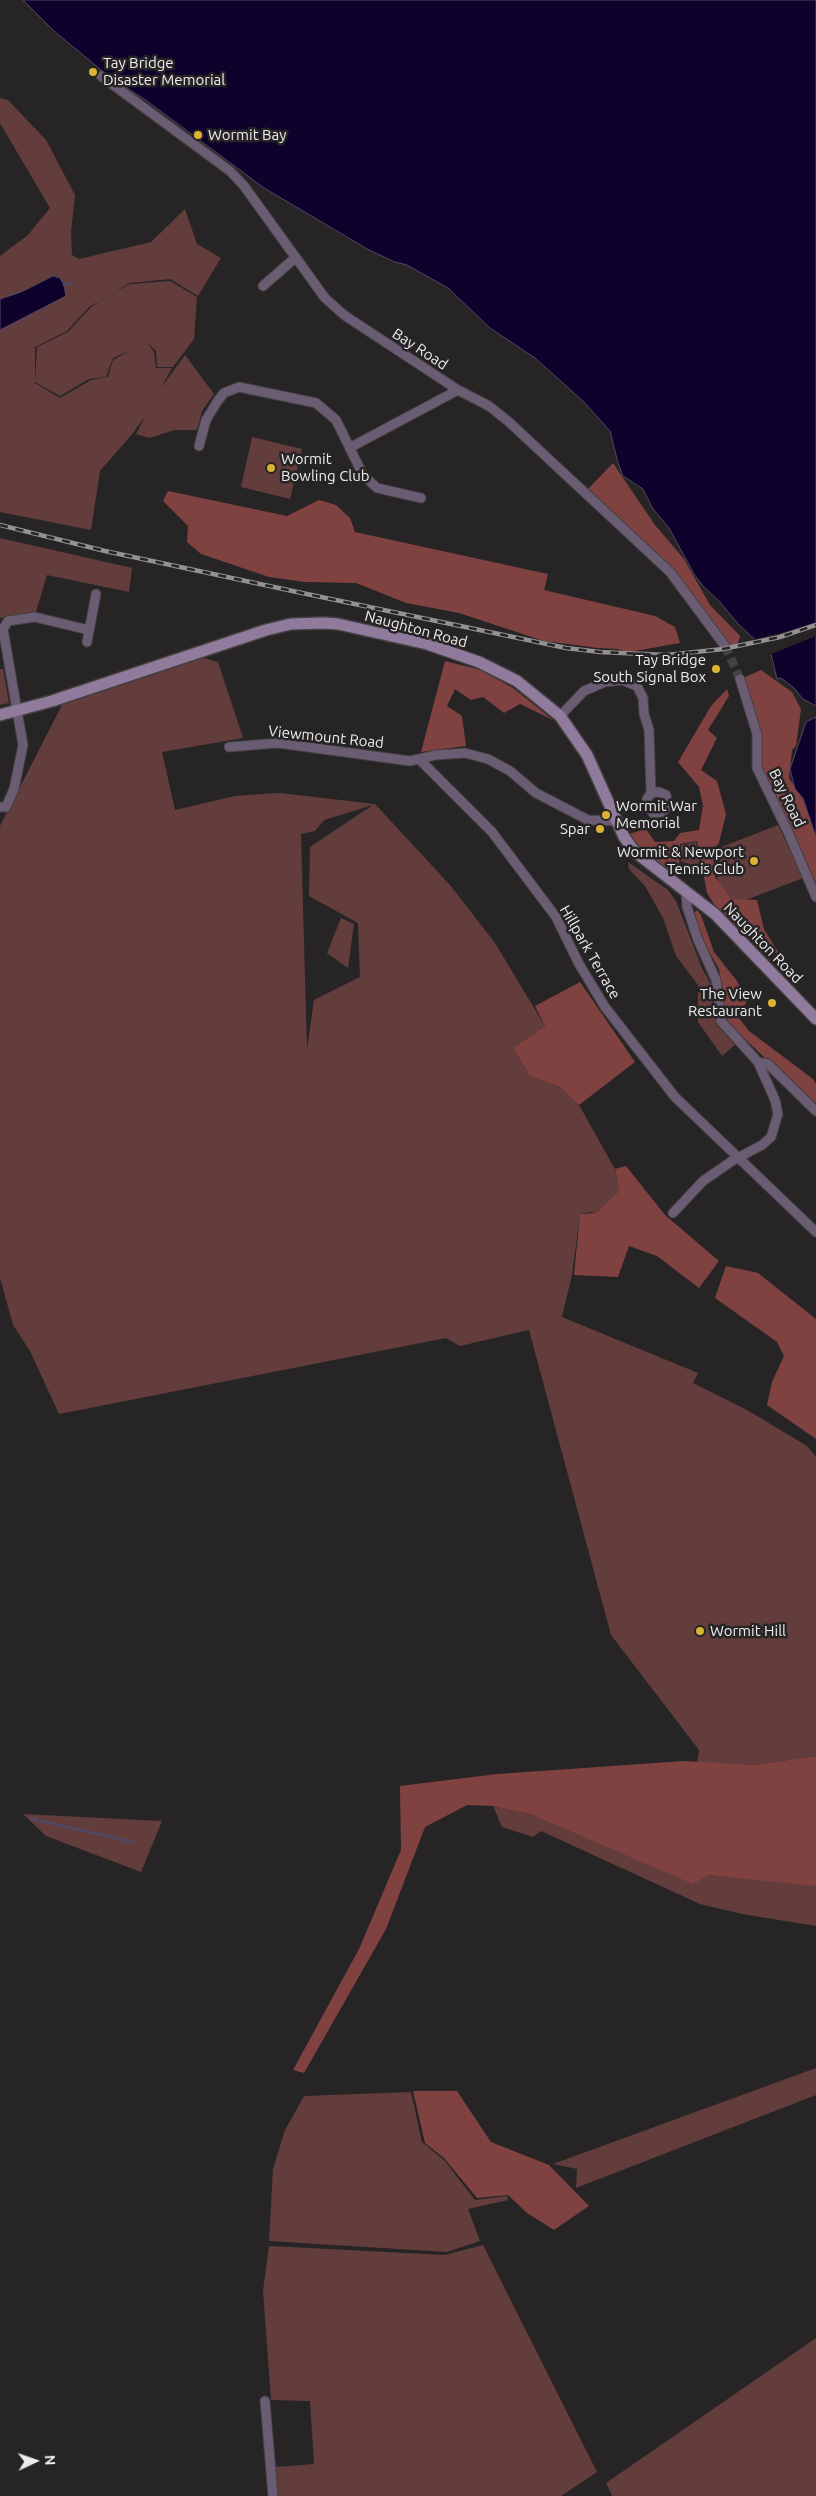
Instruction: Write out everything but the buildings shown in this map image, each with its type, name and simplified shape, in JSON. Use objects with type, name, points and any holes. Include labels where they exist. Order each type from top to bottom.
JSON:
[{"type":"main road","name":"Naughton Road","points":[[8,713],[52,701],[266,630],[291,624],[316,622],[338,624],[427,644],[479,662],[517,681],[560,716],[587,755],[617,822],[634,852],[715,914],[816,1019]]},
{"type":"street","name":"Bay Road","points":[[101,76],[230,171],[244,186],[326,298],[344,315],[458,390],[489,406],[509,422],[670,572],[725,646]]},
{"type":"street","points":[[263,286],[296,258]]},
{"type":"street","points":[[199,446],[206,420],[217,402],[224,393],[239,387],[316,404],[336,420],[351,447],[363,475],[377,488],[421,498]]},
{"type":"street","points":[[351,447],[458,390]]},
{"type":"street","points":[[87,642],[96,594]]},
{"type":"street","points":[[0,806],[6,807],[14,789],[23,745],[8,713],[2,629],[8,621],[35,617],[89,630]]},
{"type":"street","name":"Bay Road","points":[[740,679],[757,734],[757,768],[788,832],[816,897]]},
{"type":"street","points":[[560,716],[584,692],[604,682],[622,680],[638,686],[643,698],[644,714],[650,730],[651,793]]},
{"type":"street","name":"Viewmount Road","points":[[229,747],[278,743],[400,760],[420,760],[436,755],[465,754],[488,759],[510,771],[536,793],[588,820],[617,822]]},
{"type":"street","name":"Hillpark Terrace","points":[[420,760],[492,832],[556,918],[579,964],[605,1007],[675,1097],[816,1232]]},
{"type":"street","points":[[673,1213],[703,1181],[738,1158],[762,1146],[772,1137],[776,1128],[778,1114],[775,1100],[758,1062],[721,1020],[716,980],[698,940],[687,907],[691,897]]},
{"type":"street","points":[[758,1062],[768,1064],[816,1111]]},
{"type":"street","points":[[265,2402],[273,2496]]},
{"type":"shaded area","points":[[23,0],[816,0],[816,706],[803,699],[794,688],[781,678],[777,679],[771,654],[739,625],[719,601],[703,586],[694,574],[669,528],[653,509],[643,489],[623,476],[610,431],[584,402],[535,358],[490,328],[448,288],[407,265],[395,262],[369,250],[264,188],[147,101],[106,74],[54,31]]},
{"type":"shaded area","points":[[0,98],[8,100],[46,140],[75,195],[71,232],[72,255],[79,259],[151,242],[185,209],[197,244],[221,258],[198,296],[170,279],[130,283],[110,295],[130,284],[170,281],[197,297],[194,339],[173,367],[157,367],[156,351],[147,342],[154,352],[156,368],[172,368],[161,388],[185,355],[214,394],[202,411],[197,430],[175,430],[149,438],[136,434],[146,415],[100,471],[91,530],[0,512],[0,256],[28,235],[50,208],[0,123]],"holes":[[[100,301],[90,308],[68,332],[37,347],[35,382],[35,347],[67,331],[89,307]],[[131,350],[113,360],[108,377],[91,380],[60,398],[35,382],[60,396],[89,379],[106,377],[113,358]]]},
{"type":"shaded area","points":[[53,276],[60,278],[64,285],[66,296],[0,330],[0,299],[21,292]]},
{"type":"shaded area","name":"Wormit Bowling Club","points":[[252,437],[302,449],[290,499],[241,487]]},
{"type":"shaded area","points":[[613,463],[655,525],[684,559],[710,605],[740,636],[737,648],[731,649],[674,572],[587,490]]},
{"type":"shaded area","points":[[168,491],[287,516],[319,500],[336,505],[350,518],[355,532],[548,574],[544,590],[655,616],[675,627],[680,643],[629,652],[544,641],[459,613],[406,603],[356,583],[305,582],[269,577],[201,554],[187,542],[188,526],[163,501]]},
{"type":"shaded area","points":[[0,538],[132,568],[129,592],[47,575],[36,612],[0,618]]},
{"type":"shaded area","points":[[200,657],[218,662],[243,738],[162,752],[175,810],[235,796],[280,793],[375,804],[450,885],[495,943],[545,1026],[513,1048],[530,1076],[560,1087],[579,1105],[615,1169],[619,1191],[596,1213],[580,1214],[572,1275],[562,1317],[698,1373],[693,1383],[747,1410],[807,1446],[816,1457],[816,1756],[754,1765],[697,1764],[699,1750],[611,1635],[529,1330],[460,1346],[446,1338],[59,1414],[30,1351],[13,1325],[0,1278],[0,826],[62,705]],"holes":[[[373,805],[310,847],[309,896],[358,923],[360,977],[314,1000],[307,1049],[301,834],[315,831],[324,820]]]},
{"type":"shaded area","points":[[445,661],[481,670],[513,688],[553,720],[520,704],[504,713],[483,697],[471,700],[455,689],[447,706],[462,716],[466,746],[421,752]]},
{"type":"shaded area","points":[[0,669],[3,669],[9,703],[0,705]]},
{"type":"shaded area","points":[[761,670],[792,692],[801,709],[796,746],[792,750],[789,778],[802,798],[816,833],[816,889],[759,762],[762,740],[743,678]]},
{"type":"shaded area","points":[[727,689],[729,696],[708,730],[717,738],[701,770],[717,781],[726,814],[719,843],[712,851],[715,877],[731,899],[757,900],[764,929],[778,952],[767,957],[714,904],[707,893],[697,841],[680,844],[679,868],[671,874],[640,852],[629,834],[646,829],[655,842],[674,841],[680,833],[699,830],[703,806],[699,787],[678,762],[711,706]]},
{"type":"shaded area","points":[[816,717],[816,837],[803,798],[795,789],[790,769],[806,722]]},
{"type":"shaded area","name":"Wormit & Newport Tennis Club","points":[[778,825],[803,878],[725,908],[711,854],[719,848]]},
{"type":"shaded area","points":[[696,842],[701,869],[681,861],[681,845]]},
{"type":"shaded area","points":[[628,862],[668,890],[676,901],[702,968],[711,985],[712,1006],[717,1025],[735,1045],[722,1056],[698,1022],[698,985],[676,956],[663,918],[645,886],[629,869]]},
{"type":"shaded area","points":[[697,910],[701,915],[714,952],[737,981],[747,1001],[738,1017],[749,1031],[813,1079],[816,1084],[816,1106],[730,1025],[725,1014],[719,969],[705,944],[694,913]]},
{"type":"shaded area","points":[[341,918],[354,924],[348,968],[327,953]]},
{"type":"shaded area","points":[[580,982],[635,1062],[579,1105],[560,1087],[530,1076],[513,1048],[545,1026],[535,1006]]},
{"type":"shaded area","points":[[626,1166],[665,1215],[719,1261],[699,1288],[657,1256],[629,1246],[618,1277],[574,1275],[580,1214],[596,1213],[619,1191],[615,1169]]},
{"type":"shaded area","points":[[726,1266],[758,1273],[816,1319],[816,1439],[767,1405],[772,1382],[784,1356],[777,1342],[715,1298]]},
{"type":"shaded area","points":[[816,1756],[816,1886],[708,1875],[693,1884],[533,1815],[493,1806],[467,1805],[425,1827],[386,1929],[304,2073],[293,2070],[359,1949],[401,1850],[400,1786],[497,1774],[684,1761],[754,1765]]},
{"type":"shaded area","points":[[493,1806],[533,1815],[708,1875],[816,1884],[816,1926],[742,1914],[700,1904],[541,1831],[533,1837],[502,1827]]},
{"type":"shaded area","points":[[23,1814],[162,1821],[141,1872],[46,1836]]},
{"type":"shaded area","points":[[816,2068],[816,2095],[576,2188],[577,2169],[553,2164]]},
{"type":"shaded area","points":[[413,2091],[457,2091],[491,2142],[549,2165],[589,2206],[554,2230],[527,2213],[508,2195],[477,2198],[444,2158],[425,2143]]},
{"type":"shaded area","points":[[411,2092],[422,2142],[445,2161],[475,2200],[507,2196],[508,2200],[468,2209],[480,2241],[447,2252],[269,2241],[273,2169],[285,2130],[304,2096]]},
{"type":"shaded area","points":[[483,2245],[597,2472],[561,2496],[278,2496],[275,2467],[314,2464],[310,2401],[271,2400],[263,2291],[269,2246],[445,2255]]},
{"type":"shaded area","points":[[816,2338],[816,2496],[612,2496],[606,2483]]},
{"type":"pier","points":[[816,622],[816,636],[769,655],[751,640],[788,631]]},
{"type":"waterway","points":[[64,285],[71,283]]},
{"type":"waterway","points":[[32,1819],[133,1842]]},
{"type":"tunnel","points":[[725,646],[740,679]]},
{"type":"railway","points":[[0,525],[105,551],[566,648],[600,652],[667,655],[723,649],[780,637],[816,625]]},
{"type":"place","name":"Tay Bridge Disaster Memorial","points":[[93,72]]},
{"type":"place","name":"Wormit Bay","points":[[198,135]]},
{"type":"place","name":"Wormit Bowling Club","points":[[271,468]]},
{"type":"place","name":"Tay Bridge South Signal Box","points":[[716,669]]},
{"type":"place","name":"Wormit War Memorial","points":[[606,815]]},
{"type":"place","name":"Spar","points":[[600,829]]},
{"type":"place","name":"Wormit & Newport Tennis Club","points":[[754,861]]},
{"type":"place","name":"The View Restaurant","points":[[772,1003]]},
{"type":"place","name":"Wormit Hill","points":[[700,1631]]}]
